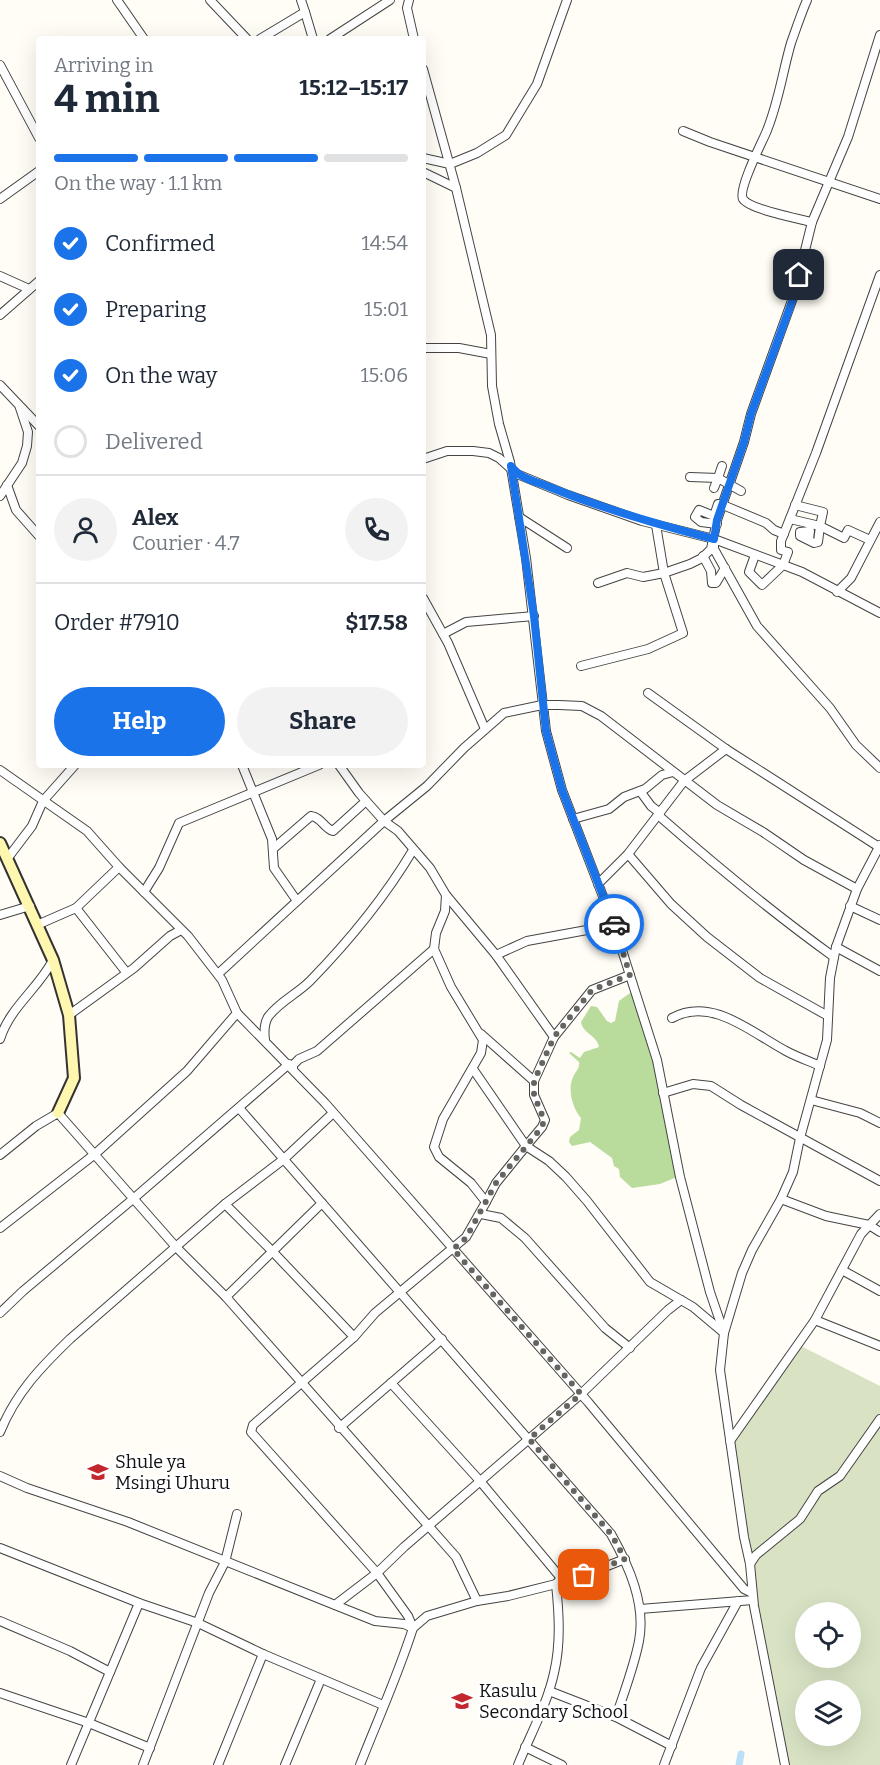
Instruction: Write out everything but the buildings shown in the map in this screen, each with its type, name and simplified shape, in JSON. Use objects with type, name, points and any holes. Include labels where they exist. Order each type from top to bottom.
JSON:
[{"type":"street","points":[[117,0],[142,36]]},
{"type":"street","points":[[210,0],[245,36]]},
{"type":"street","points":[[301,0],[312,36]]},
{"type":"street","points":[[335,36],[390,0]]},
{"type":"street","points":[[401,0],[408,4],[413,36]]},
{"type":"street","points":[[426,159],[450,164],[477,153],[506,135],[537,84],[567,0]]},
{"type":"street","points":[[807,0],[791,43],[772,121],[755,157],[742,190],[742,197],[762,210],[812,222]]},
{"type":"street","points":[[265,36],[306,12]]},
{"type":"street","points":[[598,583],[627,573],[643,577],[664,573],[690,564],[711,549],[751,414],[794,296],[812,222],[848,137],[880,35]]},
{"type":"street","points":[[0,65],[36,132]]},
{"type":"street","points":[[426,80],[450,164],[488,318],[491,335],[492,386],[511,466],[534,616],[542,705],[553,758],[573,819],[614,925],[657,1060],[680,1179],[713,1305],[724,1333]]},
{"type":"street","points":[[683,131],[880,199]]},
{"type":"street","points":[[0,199],[36,173]]},
{"type":"street","points":[[426,173],[456,188]]},
{"type":"street","points":[[755,555],[749,572],[762,585],[783,565],[788,552],[781,550],[781,541],[816,453],[880,275]]},
{"type":"street","points":[[0,276],[29,289]]},
{"type":"street","points":[[0,315],[36,283]]},
{"type":"street","points":[[426,348],[459,348],[491,354]]},
{"type":"street","points":[[0,386],[36,423]]},
{"type":"street","points":[[0,496],[21,464],[27,446],[28,432],[19,405]]},
{"type":"street","points":[[426,458],[447,452],[473,451],[494,455],[521,476],[568,495],[656,525],[714,539],[802,572],[880,613]]},
{"type":"street","points":[[714,488],[722,466]]},
{"type":"street","points":[[735,469],[745,473]]},
{"type":"street","points":[[690,477],[718,478],[741,491]]},
{"type":"street","points":[[7,485],[15,510],[36,533]]},
{"type":"street","points":[[717,524],[701,522],[695,517],[699,510],[714,516],[718,504],[766,523],[774,530],[784,534]]},
{"type":"street","points":[[795,505],[823,512],[818,542],[814,543],[809,539]]},
{"type":"street","points":[[519,517],[567,548]]},
{"type":"street","points":[[790,519],[820,526],[844,538],[848,530],[870,540]]},
{"type":"street","points":[[837,592],[851,578],[880,522]]},
{"type":"street","points":[[581,666],[648,649],[683,633],[664,573],[656,525]]},
{"type":"street","points":[[714,539],[714,549],[757,626],[830,708],[856,745],[880,768]]},
{"type":"street","points":[[703,556],[711,571],[712,583],[716,583],[725,568]]},
{"type":"street","points":[[426,603],[443,634],[485,729]]},
{"type":"street","points":[[443,634],[466,622],[534,616]]},
{"type":"street","points":[[648,693],[726,749],[879,846],[877,857],[857,889],[836,947],[830,978],[827,1040],[793,1172],[742,1273],[724,1333],[720,1370],[744,1537],[750,1564],[752,1596],[784,1765]]},
{"type":"street","points":[[218,974],[384,820],[427,786],[464,748],[504,713],[542,705],[582,706],[601,716],[717,805],[804,860],[857,889]]},
{"type":"street","points":[[598,884],[628,854],[684,781],[726,749]]},
{"type":"street","points":[[7,859],[32,825],[43,801],[72,768]]},
{"type":"street","points":[[243,768],[272,839],[274,868],[297,901]]},
{"type":"street","points":[[144,892],[159,867],[179,823],[313,768]]},
{"type":"street","points":[[341,768],[366,801],[398,831],[439,881],[446,895],[496,955],[554,1037]]},
{"type":"street","points":[[0,770],[87,831],[181,930],[218,974],[237,1013],[291,1066],[333,1113],[581,1394],[752,1596]]},
{"type":"street","points":[[573,819],[609,809],[624,797],[640,791],[662,775],[673,772]]},
{"type":"street","points":[[640,791],[659,814],[739,885],[834,957]]},
{"type":"street","points":[[274,848],[311,816],[316,817],[333,831],[366,801]]},
{"type":"street","points":[[0,843],[53,960],[69,1015],[74,1078],[58,1113],[36,1126],[0,1155]]},
{"type":"street","points":[[264,1040],[267,1019],[278,1006],[304,987],[327,963],[394,881],[413,850]]},
{"type":"street","points":[[628,854],[671,904],[707,937],[760,978],[828,1016]]},
{"type":"street","points":[[37,924],[76,908],[119,867]]},
{"type":"street","points":[[446,895],[445,911],[436,933],[434,949],[451,987],[481,1034],[534,1081]]},
{"type":"street","points":[[0,915],[30,906]]},
{"type":"street","points":[[850,906],[880,920]]},
{"type":"street","points":[[76,908],[126,972]]},
{"type":"street","points":[[496,955],[527,941],[614,925]]},
{"type":"street","points":[[69,1015],[170,936],[181,930]]},
{"type":"street","points":[[836,947],[880,971]]},
{"type":"street","points":[[0,1313],[239,1108],[299,1059],[317,1051],[434,949]]},
{"type":"street","points":[[0,1039],[19,1004],[44,976],[53,960]]},
{"type":"street","points":[[413,1628],[408,1616],[377,1573],[251,1432],[253,1425],[354,1337],[375,1312],[466,1238],[496,1183],[542,1127],[544,1120],[534,1095],[534,1081],[554,1037],[592,990],[630,975]]},
{"type":"street","points":[[672,1018],[690,1011],[718,1014],[743,1025],[787,1052],[820,1066]]},
{"type":"street","points":[[0,1228],[95,1154],[194,1065],[237,1013]]},
{"type":"street","points":[[481,1034],[483,1046],[443,1119],[434,1147],[439,1157],[471,1183],[486,1202]]},
{"type":"street","points":[[472,1069],[526,1146],[549,1161],[566,1177],[650,1282],[693,1307],[724,1333]]},
{"type":"street","points":[[663,1093],[693,1084],[711,1086],[741,1105],[880,1181]]},
{"type":"street","points":[[811,1100],[860,1113],[880,1123]]},
{"type":"street","points":[[239,1108],[611,1534],[625,1559],[640,1609],[639,1639],[616,1718]]},
{"type":"street","points":[[58,1113],[456,1557],[477,1601]]},
{"type":"street","points":[[0,1432],[16,1398],[50,1359],[225,1204],[284,1159],[333,1113]]},
{"type":"street","points":[[781,1199],[826,1216],[869,1225],[880,1232]]},
{"type":"street","points":[[226,1298],[322,1203]]},
{"type":"street","points":[[225,1204],[354,1337]]},
{"type":"street","points":[[481,1214],[501,1218],[525,1238],[605,1328],[630,1348]]},
{"type":"street","points":[[730,1441],[815,1320],[861,1234],[880,1214]]},
{"type":"street","points":[[842,1270],[880,1291]]},
{"type":"street","points":[[335,1605],[377,1573],[581,1394],[681,1300]]},
{"type":"street","points":[[815,1320],[880,1346]]},
{"type":"street","points":[[339,1428],[442,1340]]},
{"type":"street","points":[[392,1383],[480,1481],[558,1581],[558,1643],[554,1673],[549,1691],[518,1765]]},
{"type":"street","points":[[750,1564],[756,1555],[800,1520],[818,1491],[840,1476],[880,1419]]},
{"type":"street","points":[[0,1476],[27,1488],[128,1522],[375,1621],[404,1624],[413,1628]]},
{"type":"street","points":[[143,1765],[209,1593],[225,1562],[237,1514]]},
{"type":"street","points":[[0,1548],[139,1603],[198,1623],[263,1654],[383,1705]]},
{"type":"street","points":[[360,1765],[383,1705],[401,1667],[413,1628],[427,1616],[477,1601],[508,1596],[584,1575],[625,1559]]},
{"type":"street","points":[[640,1609],[738,1601],[752,1596]]},
{"type":"street","points":[[664,1765],[701,1668],[738,1601]]},
{"type":"street","points":[[71,1765],[139,1603]]},
{"type":"street","points":[[0,1621],[70,1651],[110,1672]]},
{"type":"street","points":[[218,1765],[263,1654]]},
{"type":"street","points":[[285,1765],[321,1679]]},
{"type":"street","points":[[549,1691],[616,1718],[672,1746]]},
{"type":"street","points":[[0,1693],[89,1723],[150,1748]]},
{"type":"street","points":[[525,1747],[562,1765]]},
{"type":"green space","points":[[630,993],[636,995],[657,1060],[679,1176],[660,1184],[632,1188],[620,1177],[619,1169],[614,1166],[612,1158],[590,1142],[572,1146],[569,1142],[570,1137],[579,1130],[581,1118],[571,1094],[572,1080],[579,1067],[579,1062],[569,1053],[580,1058],[584,1052],[599,1047],[581,1022],[591,1006],[597,1007],[607,1021],[611,1023],[615,1021],[619,1001]]},
{"type":"green space","points":[[799,1345],[880,1386],[880,1765],[785,1765],[755,1605],[734,1441]]},
{"type":"waterway","points":[[739,1765],[741,1754]]},
{"type":"way so far","points":[[584,1575],[625,1559],[611,1534],[529,1439],[581,1394],[453,1249],[466,1238],[508,1166],[542,1127],[544,1120],[534,1095],[534,1081],[554,1037],[592,990],[630,975],[614,924]]},
{"type":"place","name":"Shule ya Msingi Uhuru","points":[[98,1472]]},
{"type":"place","name":"Kasulu Secondary School","points":[[462,1701]]},
{"type":"route","points":[[614,924],[562,790],[546,731],[534,616],[511,466],[513,471],[521,476],[588,503],[642,521],[714,539],[717,520],[744,442],[751,414],[794,296],[799,275]]}]
